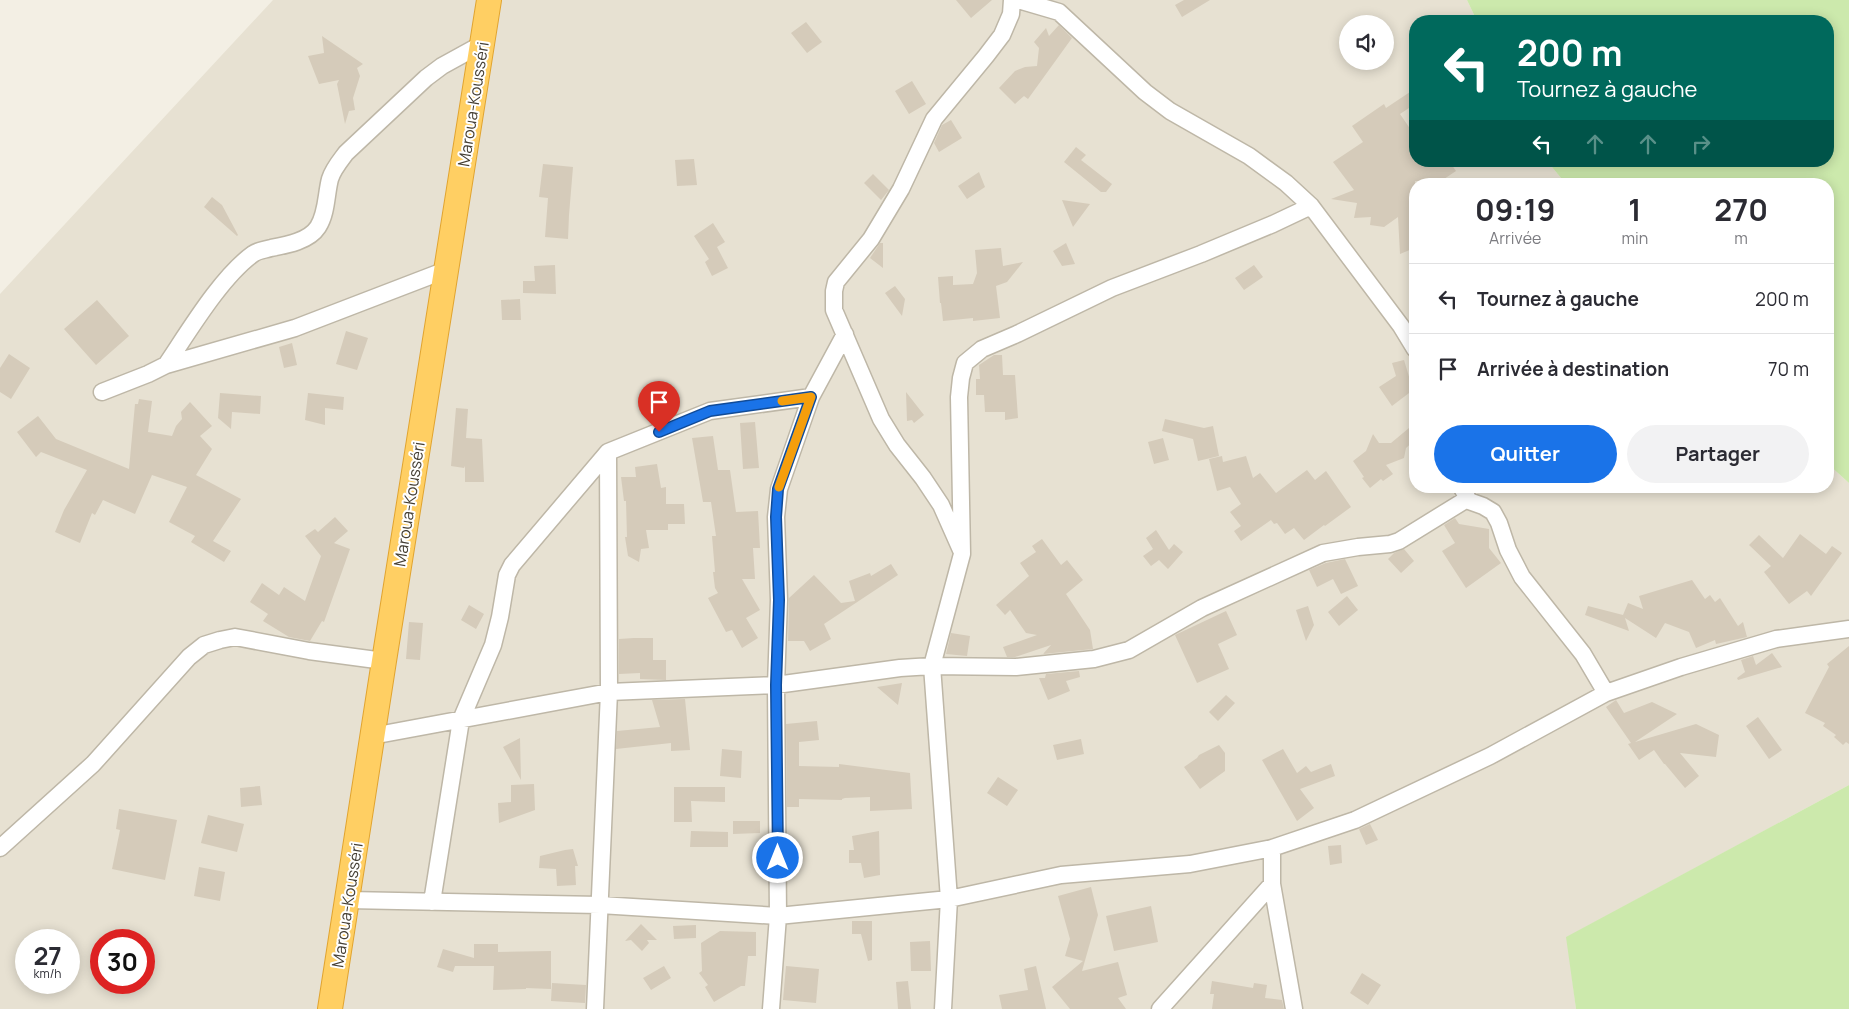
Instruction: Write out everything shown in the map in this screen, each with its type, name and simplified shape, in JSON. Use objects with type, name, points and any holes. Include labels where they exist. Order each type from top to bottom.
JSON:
[{"type":"highway","name":"Maroua-Kousséri","points":[[330,1009],[489,0]]},
{"type":"street","points":[[962,554],[941,505],[881,419],[834,310],[834,290],[836,282],[871,239],[901,189],[934,119],[1002,35],[1011,14],[1012,0]]},
{"type":"street","points":[[1018,0],[1059,12],[1145,92],[1170,111],[1270,170],[1312,206],[1409,339]]},
{"type":"street","points":[[166,365],[207,304],[238,266],[255,252],[283,246],[309,237],[319,226],[328,196],[330,180],[336,166],[346,153],[426,78],[442,66],[482,44]]},
{"type":"street","points":[[943,1009],[949,899],[932,666],[962,554],[959,397],[962,371],[965,363],[982,349],[1112,288],[1194,257],[1312,206]]},
{"type":"street","points":[[102,392],[166,365],[295,328],[446,270]]},
{"type":"street","points":[[771,1009],[778,916],[776,685],[779,600],[776,517],[778,489],[811,397],[845,334]]},
{"type":"street","points":[[432,902],[461,720],[493,645],[507,575],[512,565],[608,452],[710,411],[811,397]]},
{"type":"street","points":[[595,1009],[609,692],[608,452]]},
{"type":"street","points":[[372,736],[609,692],[776,685],[900,668],[932,666],[1016,667],[1094,659],[1129,650],[1202,608],[1323,553],[1390,544],[1399,541],[1463,493]]},
{"type":"street","points":[[1465,493],[1493,512],[1499,523],[1508,550],[1522,577],[1583,654],[1606,693]]},
{"type":"street","points":[[348,900],[600,905],[778,916],[949,899],[1061,875],[1190,864],[1272,848],[1355,820],[1490,756],[1606,693],[1681,667],[1776,639],[1849,629]]},
{"type":"street","points":[[0,848],[93,764],[189,656],[204,646],[235,637],[309,651],[384,661]]},
{"type":"street","points":[[1272,848],[1272,884],[1294,1009]]},
{"type":"street","points":[[1160,1009],[1272,884]]},
{"type":"shaded area","points":[[273,0],[1467,0],[1474,15],[1409,15],[1409,167],[1552,167],[1561,178],[1409,178],[1409,493],[1834,493],[1834,469],[1849,483],[1849,785],[1567,937],[1576,1009],[0,1009],[0,294]]},
{"type":"green space","points":[[1467,0],[1849,0],[1849,483],[1834,469],[1834,178],[1561,178],[1552,167],[1834,167],[1834,15],[1474,15]]},
{"type":"green space","points":[[1849,785],[1849,1009],[1576,1009],[1566,937]]},
{"type":"building","points":[[956,0],[992,0],[971,18]]},
{"type":"building","points":[[1184,0],[1210,0],[1182,17],[1175,5]]},
{"type":"building","points":[[806,22],[822,42],[807,53],[791,33]]},
{"type":"building","points":[[1059,25],[1072,38],[1028,99],[1024,96],[1015,104],[999,88],[1015,71],[1025,67],[1037,66],[1039,48],[1034,42],[1046,28],[1049,36]]},
{"type":"building","points":[[322,36],[363,64],[357,68],[360,76],[353,98],[355,110],[349,111],[345,124],[337,84],[339,80],[319,84],[308,56],[324,53]]},
{"type":"building","points":[[912,81],[926,104],[909,114],[895,91]]},
{"type":"building","points":[[1409,93],[1409,108],[1400,114],[1409,127],[1409,167],[1453,167],[1456,171],[1446,178],[1409,178],[1409,250],[1400,254],[1398,217],[1384,227],[1370,225],[1371,217],[1354,218],[1357,203],[1331,199],[1354,190],[1333,162],[1363,142],[1352,126],[1384,104],[1386,108]]},
{"type":"building","points":[[951,120],[962,138],[939,152],[934,143],[942,125]]},
{"type":"building","points":[[1076,147],[1086,155],[1081,160],[1112,184],[1106,192],[1101,192],[1064,162]]},
{"type":"building","points":[[694,159],[697,185],[677,186],[675,160]]},
{"type":"building","points":[[543,164],[573,167],[568,239],[545,237],[548,198],[539,197]]},
{"type":"building","points":[[979,172],[985,187],[967,199],[958,186]]},
{"type":"building","points":[[873,174],[889,190],[881,200],[864,183]]},
{"type":"building","points":[[212,197],[222,205],[237,236],[204,207]]},
{"type":"building","points":[[1062,200],[1090,204],[1073,227]]},
{"type":"building","points":[[713,223],[725,242],[717,247],[728,268],[712,276],[705,262],[709,259],[694,236]]},
{"type":"building","points":[[880,243],[883,243],[883,268],[870,258]]},
{"type":"building","points":[[1066,243],[1075,264],[1062,266],[1053,251]]},
{"type":"building","points":[[1001,248],[1003,266],[1023,262],[1007,282],[996,286],[1000,318],[973,321],[973,318],[943,321],[938,277],[953,276],[953,285],[973,284],[977,273],[975,250]]},
{"type":"building","points":[[555,265],[556,294],[523,293],[523,281],[535,281],[534,266]]},
{"type":"building","points":[[1254,265],[1263,277],[1244,290],[1235,278]]},
{"type":"building","points":[[895,286],[905,299],[902,316],[885,293]]},
{"type":"building","points":[[520,299],[521,320],[502,320],[501,300]]},
{"type":"building","points":[[97,300],[129,336],[96,365],[64,329]]},
{"type":"building","points":[[346,331],[368,338],[357,370],[336,364]]},
{"type":"building","points":[[292,343],[297,365],[284,368],[279,347]]},
{"type":"building","points":[[9,354],[30,368],[11,399],[0,392],[0,368]]},
{"type":"building","points":[[994,355],[1002,355],[1003,375],[1015,375],[1018,418],[1005,420],[1005,412],[985,412],[984,395],[976,395],[976,379],[980,379],[979,365]]},
{"type":"building","points":[[1404,360],[1409,377],[1409,393],[1392,406],[1379,387],[1396,376],[1392,363]]},
{"type":"building","points":[[906,392],[924,415],[914,423],[912,420],[907,421]]},
{"type":"building","points":[[220,393],[261,396],[260,414],[232,412],[231,429],[218,418]]},
{"type":"building","points":[[308,393],[344,397],[343,410],[325,408],[325,425],[305,420]]},
{"type":"building","points":[[139,399],[152,401],[148,432],[172,436],[176,426],[182,419],[181,412],[190,402],[212,426],[200,436],[212,449],[196,475],[241,499],[213,541],[231,551],[224,562],[191,542],[195,536],[169,522],[187,487],[152,475],[135,514],[103,500],[95,515],[92,513],[80,543],[55,532],[64,510],[87,470],[41,452],[36,457],[17,432],[38,416],[56,439],[129,469],[135,404],[138,404]]},
{"type":"building","points":[[456,408],[468,409],[466,438],[482,439],[484,482],[465,482],[465,466],[464,468],[451,466]]},
{"type":"building","points":[[1165,419],[1204,428],[1213,426],[1219,456],[1198,461],[1193,439],[1162,431]]},
{"type":"building","points":[[755,422],[759,468],[743,469],[740,423]]},
{"type":"building","points":[[1409,428],[1409,445],[1406,448],[1404,458],[1386,465],[1393,474],[1383,481],[1381,479],[1370,488],[1353,461],[1366,451],[1373,434],[1379,443],[1391,443]]},
{"type":"building","points":[[713,436],[718,470],[730,470],[736,512],[758,511],[760,548],[753,548],[755,579],[742,579],[760,610],[746,618],[758,638],[742,648],[732,630],[726,632],[708,598],[718,593],[715,588],[713,572],[715,572],[712,536],[716,536],[711,502],[703,502],[692,438]]},
{"type":"building","points":[[1163,438],[1169,460],[1154,464],[1148,442]]},
{"type":"building","points":[[1222,456],[1223,462],[1246,456],[1253,478],[1260,473],[1276,493],[1307,470],[1315,480],[1326,471],[1351,507],[1304,540],[1294,528],[1285,534],[1277,523],[1274,524],[1271,520],[1241,541],[1234,531],[1241,526],[1230,512],[1241,504],[1230,487],[1217,491],[1209,459]]},
{"type":"building","points":[[657,464],[661,488],[666,487],[666,504],[684,504],[685,524],[668,524],[668,530],[646,530],[649,548],[641,549],[639,562],[628,556],[625,537],[627,537],[626,501],[624,501],[621,477],[636,477],[635,467]]},
{"type":"building","points":[[335,517],[348,531],[334,543],[350,549],[324,622],[322,621],[310,641],[289,637],[263,621],[268,614],[250,602],[262,583],[279,595],[284,587],[305,601],[321,556],[305,536],[315,529],[318,532]]},
{"type":"building","points":[[1455,518],[1459,524],[1489,529],[1489,548],[1501,563],[1466,588],[1442,551],[1455,543],[1444,525]]},
{"type":"building","points":[[1156,530],[1169,550],[1174,544],[1183,552],[1168,569],[1159,560],[1151,566],[1143,556],[1153,549],[1146,538]]},
{"type":"building","points":[[1800,534],[1826,554],[1832,546],[1842,553],[1811,596],[1807,591],[1789,604],[1764,572],[1771,566],[1749,545],[1759,535],[1783,558]]},
{"type":"building","points":[[1042,539],[1061,565],[1067,560],[1083,580],[1066,594],[1090,630],[1093,649],[1043,654],[1051,645],[1015,657],[1007,657],[1003,647],[1037,635],[1026,633],[1010,610],[1005,615],[996,605],[1029,576],[1020,563],[1036,552],[1032,546]]},
{"type":"building","points":[[1404,549],[1414,561],[1401,573],[1388,559],[1394,553]]},
{"type":"building","points":[[1345,559],[1358,586],[1341,594],[1333,579],[1317,587],[1309,570],[1326,563]]},
{"type":"building","points":[[891,564],[898,575],[824,624],[831,639],[810,651],[804,641],[788,641],[789,598],[814,575],[841,603],[855,601],[849,581],[870,573],[871,576]]},
{"type":"building","points":[[1692,580],[1705,599],[1710,595],[1715,602],[1720,598],[1738,626],[1743,622],[1747,637],[1716,644],[1715,640],[1696,648],[1689,632],[1665,623],[1656,638],[1625,618],[1629,631],[1585,615],[1588,606],[1623,615],[1628,603],[1643,609],[1639,596]]},
{"type":"building","points":[[1347,596],[1358,610],[1339,626],[1328,612]]},
{"type":"building","points":[[469,605],[484,614],[476,629],[461,620]]},
{"type":"building","points":[[1308,606],[1314,625],[1306,641],[1296,610]]},
{"type":"building","points":[[1226,611],[1237,635],[1218,644],[1229,669],[1197,683],[1175,635]]},
{"type":"building","points":[[409,622],[423,623],[420,660],[406,659]]},
{"type":"building","points":[[951,633],[970,636],[967,656],[946,654]]},
{"type":"building","points":[[653,638],[653,660],[666,660],[666,680],[640,679],[640,673],[619,674],[619,639]]},
{"type":"building","points":[[1849,646],[1849,744],[1846,742],[1843,745],[1834,737],[1836,735],[1823,726],[1825,723],[1805,713],[1829,667],[1827,664]]},
{"type":"building","points":[[1772,653],[1782,667],[1738,680],[1737,678],[1745,672],[1741,660],[1753,656],[1756,665]]},
{"type":"building","points":[[1079,671],[1080,677],[1066,681],[1070,691],[1048,700],[1039,678],[1045,678],[1046,674]]},
{"type":"building","points":[[902,683],[898,705],[877,687]]},
{"type":"building","points":[[1226,695],[1235,703],[1218,721],[1209,712]]},
{"type":"building","points":[[685,699],[690,750],[671,751],[671,743],[616,749],[617,731],[660,727],[652,700]]},
{"type":"building","points":[[1616,700],[1624,713],[1652,702],[1677,714],[1635,742],[1696,724],[1719,735],[1716,757],[1680,753],[1699,776],[1685,788],[1654,750],[1639,760],[1628,744],[1631,743],[1606,707]]},
{"type":"building","points":[[1758,717],[1782,750],[1769,759],[1746,726]]},
{"type":"building","points":[[817,721],[819,740],[799,742],[799,766],[839,767],[839,764],[910,773],[912,809],[870,811],[870,797],[845,798],[842,800],[799,799],[799,807],[787,807],[786,724]]},
{"type":"building","points":[[520,738],[521,780],[503,747]]},
{"type":"building","points":[[1081,739],[1084,754],[1057,760],[1053,745]]},
{"type":"building","points":[[1219,745],[1225,753],[1225,771],[1200,789],[1184,767],[1199,755]]},
{"type":"building","points":[[722,749],[742,751],[741,778],[720,776]]},
{"type":"building","points":[[1283,749],[1297,773],[1306,766],[1311,772],[1331,764],[1335,776],[1300,789],[1314,808],[1297,821],[1262,760]]},
{"type":"building","points":[[998,777],[1018,790],[1007,806],[987,793]]},
{"type":"building","points":[[534,784],[535,810],[499,823],[498,803],[511,802],[511,785]]},
{"type":"building","points":[[260,786],[262,805],[241,807],[240,788]]},
{"type":"building","points":[[674,787],[725,787],[725,802],[691,801],[692,822],[674,822]]},
{"type":"building","points":[[119,809],[177,820],[165,880],[112,869],[120,830],[116,829]]},
{"type":"building","points":[[208,815],[244,824],[237,852],[201,843]]},
{"type":"building","points":[[733,821],[760,821],[760,833],[733,834]]},
{"type":"building","points":[[1370,824],[1378,840],[1366,845],[1359,829]]},
{"type":"building","points":[[691,831],[728,832],[728,847],[690,847]]},
{"type":"building","points":[[879,831],[880,875],[864,878],[861,863],[849,863],[849,850],[854,850],[852,836]]},
{"type":"building","points":[[1341,845],[1342,863],[1330,865],[1328,846]]},
{"type":"building","points":[[573,849],[578,866],[575,866],[576,885],[557,886],[556,869],[539,868],[540,856]]},
{"type":"building","points":[[199,867],[225,872],[220,901],[194,896]]},
{"type":"building","points":[[1091,887],[1098,915],[1082,971],[1118,962],[1127,995],[1118,998],[1126,1009],[1070,1009],[1052,987],[1083,961],[1065,956],[1070,939],[1058,896]]},
{"type":"building","points":[[1151,906],[1158,942],[1114,951],[1106,916]]},
{"type":"building","points":[[852,921],[872,921],[872,960],[868,961],[861,934],[852,934]]},
{"type":"building","points":[[641,924],[657,940],[647,940],[649,943],[642,951],[631,940],[625,941]]},
{"type":"building","points":[[696,925],[696,938],[674,939],[673,926]]},
{"type":"building","points":[[720,931],[756,932],[756,956],[748,956],[745,986],[741,986],[714,1002],[705,987],[708,985],[699,973],[702,971],[701,943]]},
{"type":"building","points":[[930,941],[931,971],[911,971],[910,942]]},
{"type":"building","points":[[474,944],[498,944],[498,952],[551,951],[551,989],[493,990],[494,966],[455,966],[453,972],[437,967],[443,949],[474,958]]},
{"type":"building","points":[[664,966],[671,978],[651,990],[643,978]]},
{"type":"building","points":[[786,966],[819,969],[816,1003],[783,1000]]},
{"type":"building","points":[[1036,966],[1046,1009],[1002,1009],[999,995],[1028,990],[1024,969]]},
{"type":"building","points":[[1362,973],[1381,985],[1368,1005],[1350,993]]},
{"type":"building","points":[[908,981],[911,1009],[898,1009],[896,982]]},
{"type":"building","points":[[1212,981],[1253,988],[1254,983],[1267,985],[1265,998],[1282,1000],[1284,1009],[1212,1009],[1214,994],[1210,994]]},
{"type":"building","points":[[552,983],[586,985],[585,1003],[551,1001]]},
{"type":"slow traffic","points":[[779,487],[811,397],[782,401]]},
{"type":"route","points":[[659,432],[710,411],[811,397],[778,489],[776,517],[779,600],[776,685],[778,858]]}]
